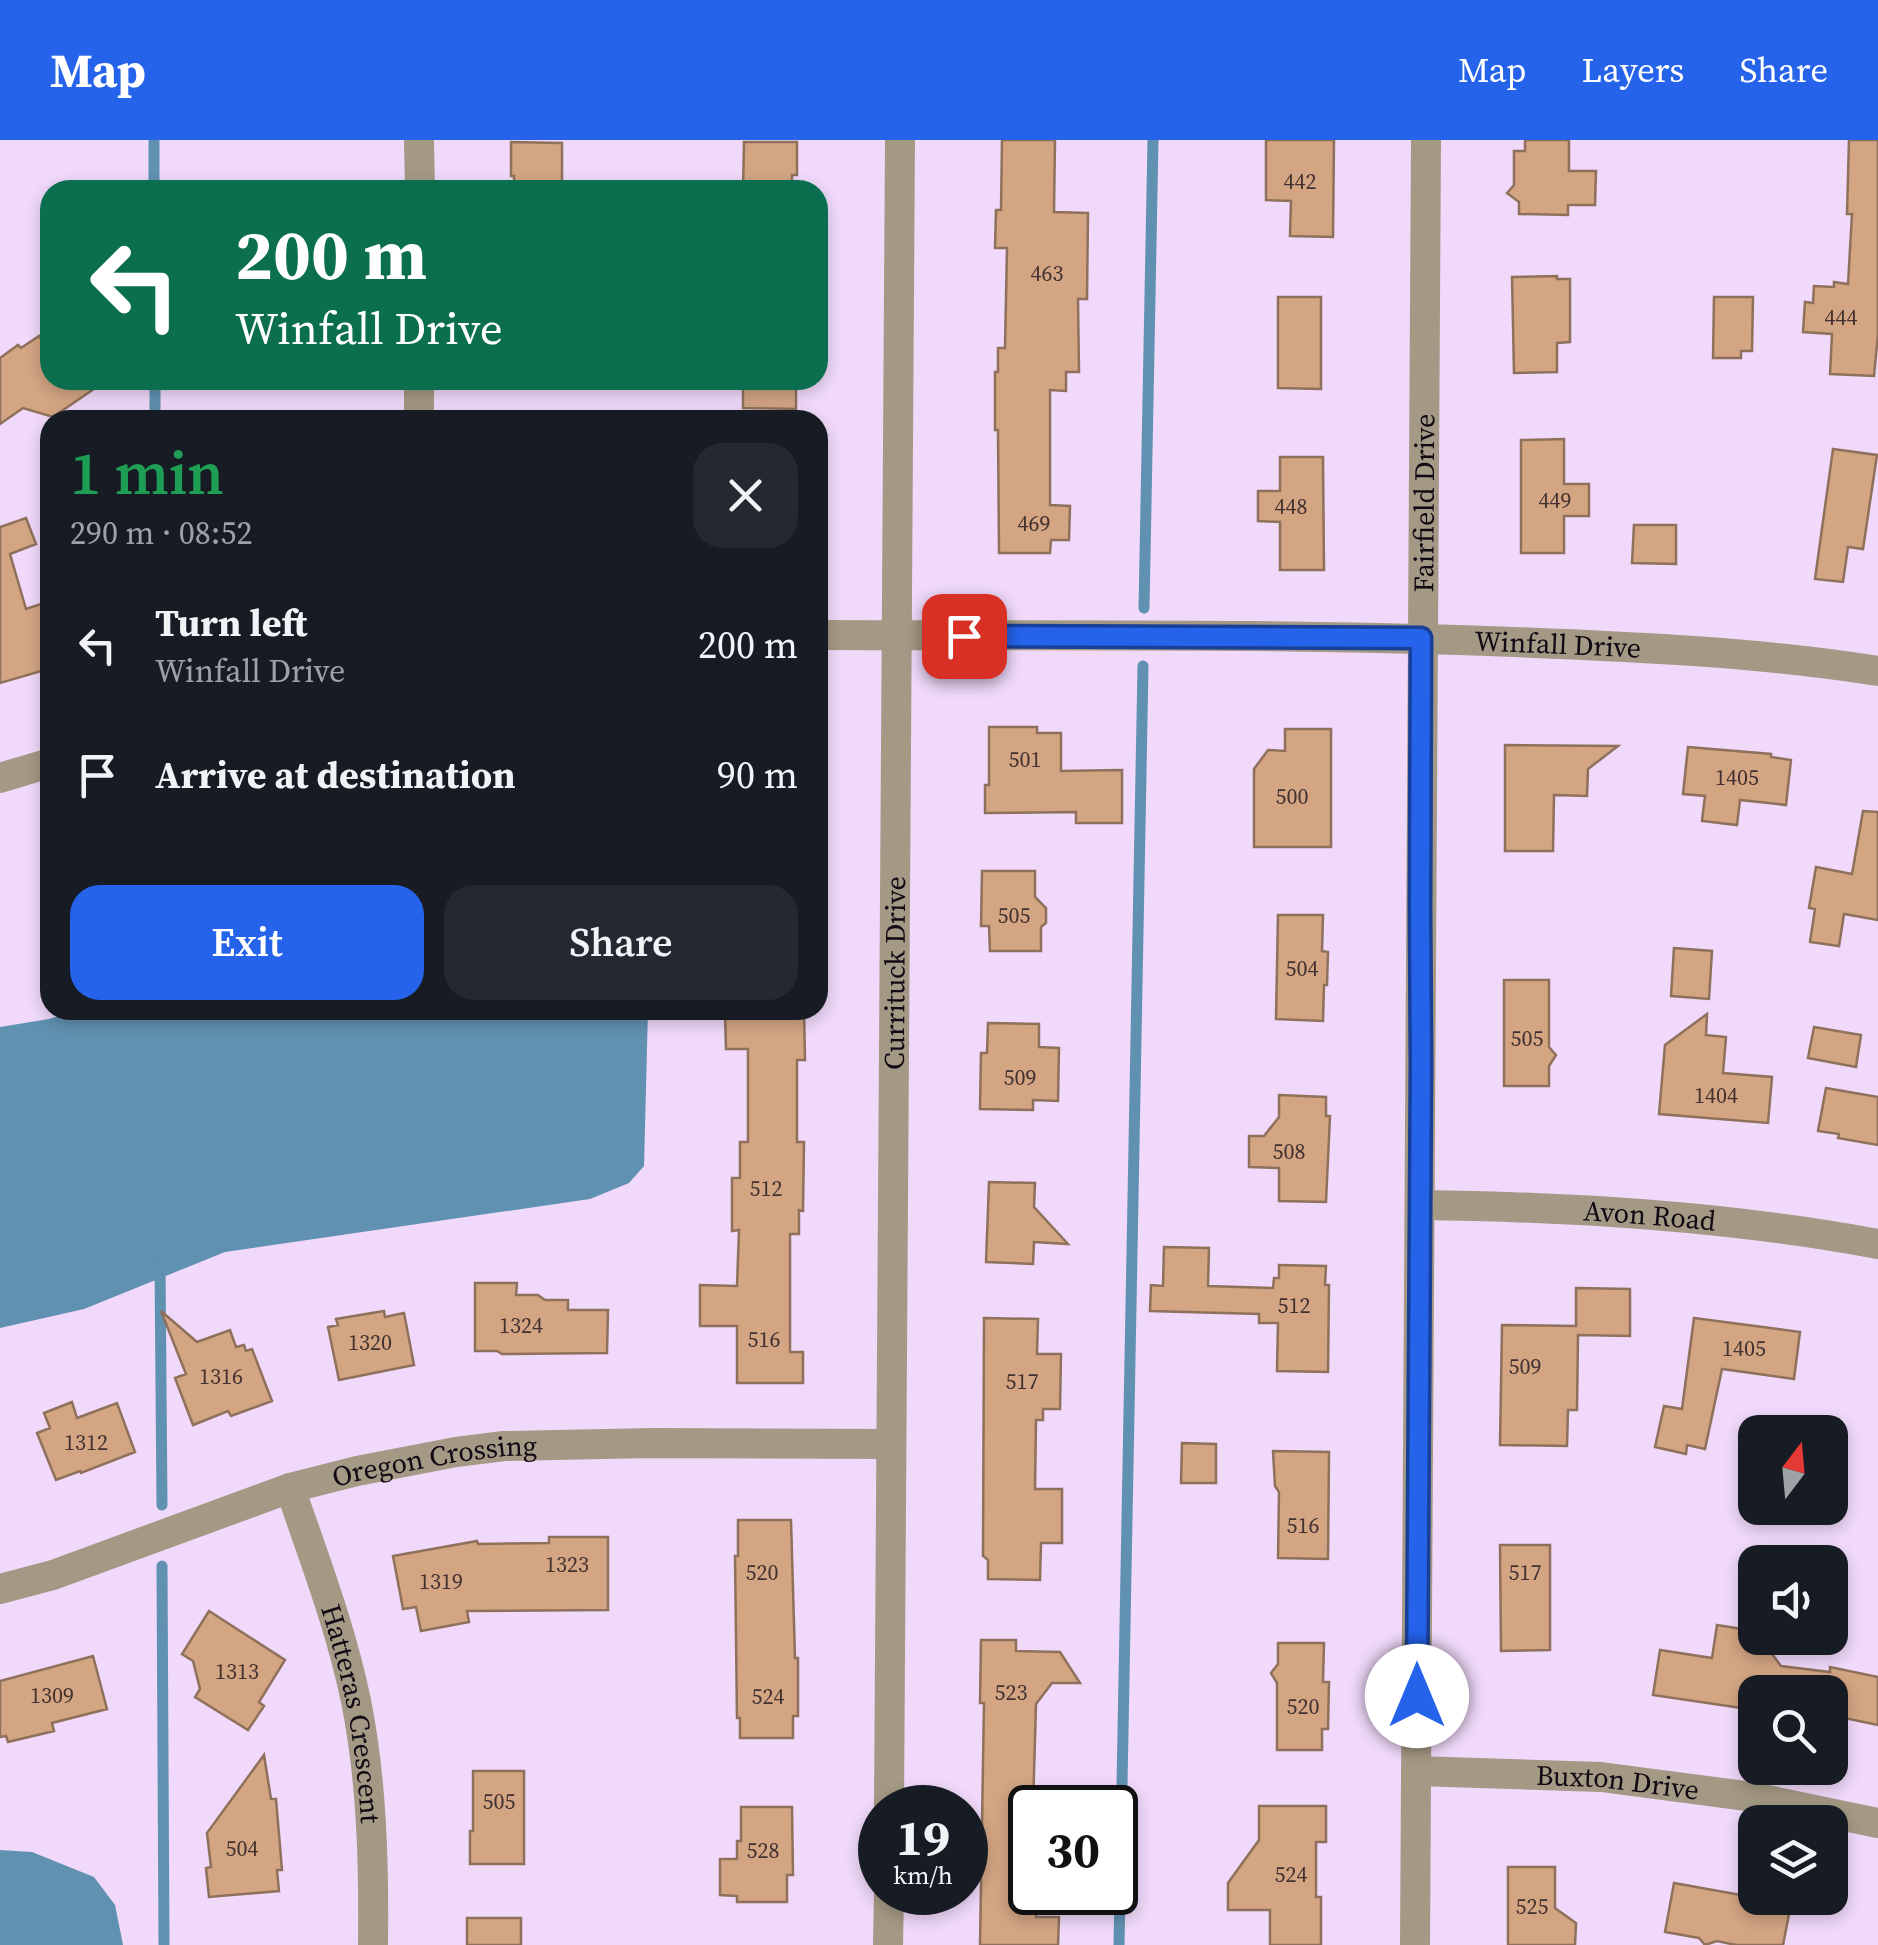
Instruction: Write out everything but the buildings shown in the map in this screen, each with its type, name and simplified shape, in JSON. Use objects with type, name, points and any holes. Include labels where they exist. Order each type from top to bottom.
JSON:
[{"type":"street","points":[[420,140],[420,180]]},
{"type":"street","name":"Currituck Drive","points":[[889,1785],[900,140]]},
{"type":"street","name":"Fairfield Drive","points":[[1415,1945],[1426,140]]},
{"type":"street","name":"Winfall Drive","points":[[828,635],[1421,638],[1675,648],[1878,670]]},
{"type":"street","points":[[0,778],[40,766]]},
{"type":"street","name":"Avon Road","points":[[1420,1204],[1542,1206],[1710,1220],[1797,1229],[1878,1244]]},
{"type":"street","name":"Oregon Crossing","points":[[0,1588],[53,1575],[290,1488],[357,1470],[456,1452],[504,1446],[653,1443],[890,1444]]},
{"type":"street","name":"Hatteras Crescent","points":[[290,1488],[335,1623],[356,1702],[369,1791],[373,1945]]},
{"type":"street","name":"Buxton Drive","points":[[1416,1771],[1601,1778],[1752,1797],[1878,1823]]},
{"type":"street","points":[[888,1915],[888,1945]]},
{"type":"water","points":[[43,1020],[648,1020],[644,1166],[629,1183],[590,1199],[225,1252],[84,1309],[0,1328],[0,1027]]},
{"type":"water","points":[[0,1850],[32,1852],[94,1877],[115,1905],[123,1945],[0,1945]]},
{"type":"waterway","points":[[154,140],[154,180]]},
{"type":"waterway","points":[[1144,608],[1153,140]]},
{"type":"waterway","points":[[155,390],[155,410]]},
{"type":"waterway","points":[[1119,1945],[1143,666]]},
{"type":"waterway","points":[[160,1264],[162,1505]]},
{"type":"waterway","points":[[162,1566],[164,1945]]},
{"type":"route","points":[[964,636],[1421,638],[1417,1696]]}]
